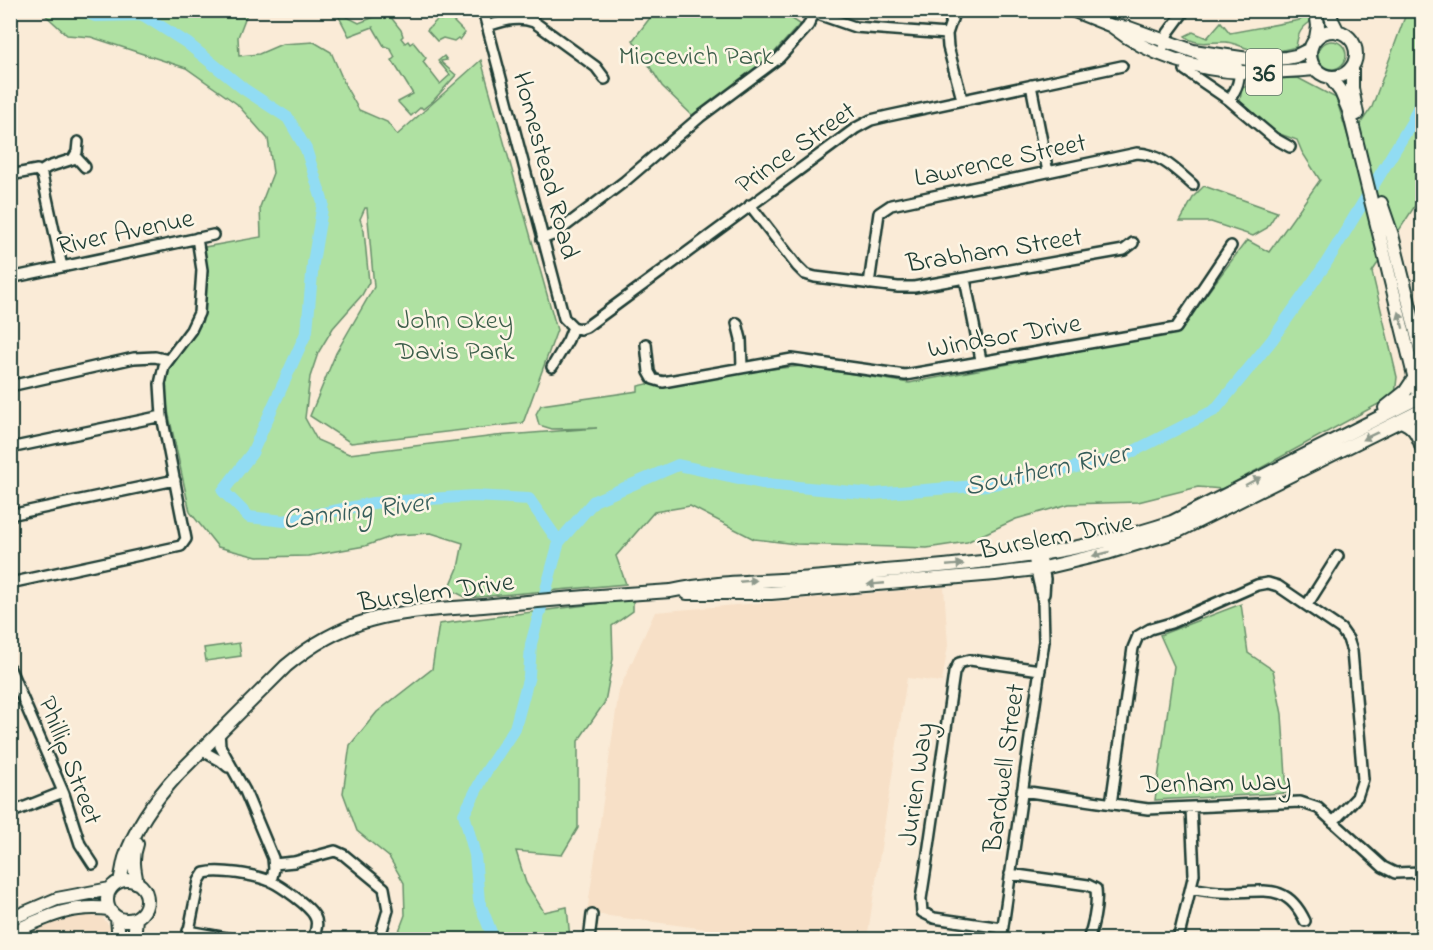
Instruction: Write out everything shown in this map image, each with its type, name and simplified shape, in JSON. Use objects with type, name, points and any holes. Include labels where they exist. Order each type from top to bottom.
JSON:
[{"type":"main road","name":"36","points":[[1072,10],[1112,26],[1129,28],[1193,65],[1239,72],[1315,69],[1330,77]]},
{"type":"main road","points":[[1316,10],[1318,26],[1316,38]]},
{"type":"main road","points":[[1329,10],[1338,32],[1353,42],[1356,51],[1352,68],[1353,99],[1364,157]]},
{"type":"main road","name":"36","points":[[1315,69],[1310,50],[1316,38],[1328,32],[1338,32]]},
{"type":"main road","name":"36","points":[[1163,48],[1255,60],[1296,56],[1310,50]]},
{"type":"main road","points":[[1352,68],[1342,75],[1330,77],[1345,100],[1380,215],[1421,397],[1422,411]]},
{"type":"main road","points":[[1380,215],[1392,235],[1422,355]]},
{"type":"main road","points":[[1404,281],[1411,294],[1422,333]]},
{"type":"main road","points":[[1341,436],[1349,427],[1397,399],[1412,384],[1415,377]]},
{"type":"main road","name":"Burslem Drive","points":[[671,591],[695,594],[771,593],[995,574],[1172,522],[1421,397]]},
{"type":"main road","name":"Burslem Drive","points":[[119,939],[113,914],[106,899],[115,885],[142,820],[164,789],[272,678],[304,651],[339,632],[370,620],[392,616],[505,604],[671,591],[695,586],[912,569],[1039,562],[1129,547],[1178,531],[1422,411]]},
{"type":"main road","points":[[1400,422],[1408,424],[1416,433],[1422,448]]},
{"type":"main road","points":[[1281,466],[1308,459],[1317,462]]},
{"type":"main road","points":[[769,580],[771,593]]},
{"type":"main road","name":"Burslem Drive","points":[[113,914],[123,920],[134,932],[147,904],[145,892],[137,883],[133,866],[142,820]]},
{"type":"main road","points":[[16,916],[72,895],[115,885],[126,880],[137,883]]},
{"type":"main road","points":[[16,916],[56,905],[66,910]]},
{"type":"main road","points":[[10,933],[66,910],[89,908],[113,914]]},
{"type":"street","name":"Homestead Road","points":[[483,10],[564,318],[573,327]]},
{"type":"street","points":[[955,10],[947,34],[962,99]]},
{"type":"street","points":[[1163,48],[1168,33],[1185,10]]},
{"type":"street","points":[[542,239],[555,234],[625,181],[700,117],[779,58],[808,26],[810,12],[855,27],[947,34]]},
{"type":"street","points":[[487,26],[514,19],[534,22],[596,67],[605,79]]},
{"type":"street","points":[[1193,51],[1205,59],[1237,64],[1239,72],[1237,87],[1229,100]]},
{"type":"street","points":[[1239,72],[1255,60]]},
{"type":"street","name":"Prince Street","points":[[573,327],[580,329],[586,327],[856,128],[871,120],[1122,66]]},
{"type":"street","points":[[1185,70],[1229,100],[1274,138],[1290,147]]},
{"type":"street","points":[[1030,85],[1048,172]]},
{"type":"street","points":[[10,175],[33,170],[40,172],[48,167],[70,162],[75,156],[78,142]]},
{"type":"street","name":"Lawrence Street","points":[[869,284],[879,213],[891,205],[1137,153],[1150,154],[1162,159],[1193,185]]},
{"type":"street","points":[[75,156],[85,168]]},
{"type":"street","points":[[40,172],[62,267]]},
{"type":"street","name":"Brabham Street","points":[[750,205],[796,266],[805,273],[815,277],[909,288],[1124,250],[1132,243]]},
{"type":"street","name":"River Avenue","points":[[10,278],[213,235]]},
{"type":"street","points":[[10,583],[181,546],[187,534],[162,416],[160,384],[166,363],[191,330],[199,313],[202,270],[196,238]]},
{"type":"street","name":"Windsor Drive","points":[[646,344],[649,372],[653,379],[663,382],[792,359],[905,375],[1176,328],[1231,246]]},
{"type":"street","points":[[965,279],[981,360]]},
{"type":"street","points":[[737,323],[741,339],[742,367]]},
{"type":"street","points":[[552,367],[573,327]]},
{"type":"street","points":[[10,386],[134,358],[148,357],[166,363]]},
{"type":"street","points":[[10,448],[162,416]]},
{"type":"street","points":[[10,516],[175,480]]},
{"type":"street","points":[[1307,605],[1338,556]]},
{"type":"street","name":"Bardwell Street","points":[[1001,939],[1044,641],[1045,584],[1039,562]]},
{"type":"street","points":[[1111,804],[1133,648],[1138,636],[1149,629],[1171,623],[1257,585],[1268,583],[1278,586],[1341,629],[1352,651],[1363,779],[1357,797],[1333,822]]},
{"type":"street","name":"Jurien Way","points":[[1002,928],[934,918],[922,912],[923,888],[954,673],[959,663],[970,660],[1040,670]]},
{"type":"street","name":"Phillip Street","points":[[10,669],[63,792],[80,844],[93,864]]},
{"type":"street","points":[[219,731],[220,746],[237,775],[274,864],[271,881]]},
{"type":"street","points":[[201,750],[222,760],[237,775]]},
{"type":"street","name":"Denham Way","points":[[1022,791],[1148,809],[1300,802],[1318,808],[1383,867],[1395,873],[1422,872]]},
{"type":"street","points":[[10,813],[63,792]]},
{"type":"street","points":[[1178,939],[1192,888],[1195,861],[1191,808]]},
{"type":"street","points":[[274,864],[299,861],[335,851],[344,855],[384,888],[388,910],[379,939]]},
{"type":"street","points":[[237,939],[188,935],[196,892],[204,873],[214,871],[271,881],[310,910],[316,918],[317,926],[313,939]]},
{"type":"street","points":[[1010,874],[1088,885],[1096,890],[1094,924],[1088,939]]},
{"type":"street","points":[[1192,888],[1222,892],[1270,890],[1279,892],[1299,907],[1305,921]]},
{"type":"street","points":[[589,939],[592,915]]},
{"type":"shaded area","points":[[944,587],[948,645],[942,682],[907,678],[867,939],[781,939],[587,913],[619,690],[655,612]]},
{"type":"shaded area","points":[[64,914],[102,917],[113,930],[114,939],[11,940],[10,937]]},
{"type":"green space","name":"John Okey Davis Park","points":[[11,10],[248,11],[238,37],[239,56],[259,54],[282,44],[314,42],[331,52],[359,110],[387,122],[397,135],[481,60],[557,330],[523,423],[351,443],[310,416],[336,353],[374,287],[367,208],[365,208],[360,219],[364,231],[369,282],[362,295],[333,328],[318,353],[310,377],[305,418],[317,440],[349,454],[496,436],[597,428],[552,429],[539,425],[536,414],[541,405],[638,391],[638,386],[652,383],[659,386],[751,371],[803,366],[909,383],[1178,332],[1247,240],[1269,252],[1320,180],[1297,140],[1277,133],[1240,101],[1242,88],[1267,79],[1298,78],[1336,98],[1349,140],[1372,107],[1407,11],[1422,11],[1422,195],[1372,272],[1397,377],[1395,395],[1222,489],[1198,487],[1138,502],[1069,504],[1016,519],[967,542],[927,548],[796,544],[754,539],[690,506],[654,512],[616,556],[626,584],[467,598],[449,589],[458,568],[463,543],[431,533],[396,535],[365,546],[308,556],[257,557],[218,547],[190,512],[165,388],[170,367],[203,321],[205,247],[261,237],[260,207],[273,173],[268,139],[237,104],[186,68],[91,37],[67,35],[41,11],[11,13]]},
{"type":"green space","name":"Miocevich Park","points":[[656,10],[780,11],[800,24],[772,55],[692,115],[662,86],[633,40]]},
{"type":"green space","points":[[336,11],[343,11],[341,14],[359,23],[374,17],[379,11],[386,11],[401,30],[403,36],[401,38],[405,43],[413,42],[426,58],[423,62],[440,84],[450,75],[438,61],[444,56],[447,60],[441,61],[442,63],[456,75],[433,101],[423,109],[421,107],[411,116],[398,102],[413,94],[392,60],[395,57],[390,48],[384,46],[373,27],[349,36]]},
{"type":"green space","points":[[429,11],[443,11],[465,33],[460,40],[443,38],[437,41],[427,30],[438,19],[442,20]]},
{"type":"green space","points":[[1307,15],[1310,22],[1300,32],[1296,47],[1283,50],[1258,51],[1226,42],[1194,41],[1185,36],[1193,32],[1207,38],[1221,22],[1230,33],[1300,20]]},
{"type":"green space","points":[[1332,41],[1342,45],[1346,55],[1342,65],[1332,69],[1322,65],[1318,55],[1322,45]]},
{"type":"green space","points":[[1204,186],[1277,212],[1267,228],[1253,236],[1211,222],[1180,222],[1194,196]]},
{"type":"green space","points":[[633,599],[633,611],[612,626],[613,659],[605,702],[578,741],[578,828],[562,855],[516,851],[526,883],[544,912],[567,907],[570,939],[396,939],[405,915],[404,883],[389,857],[357,831],[343,793],[350,745],[377,712],[432,669],[439,624]]},
{"type":"green space","points":[[1241,604],[1248,653],[1273,670],[1282,714],[1287,793],[1155,800],[1174,666],[1160,635]]},
{"type":"green space","points":[[239,643],[241,656],[206,661],[204,648]]},
{"type":"waterway","name":"Canning River","points":[[81,10],[95,16],[143,15],[187,43],[244,89],[288,118],[306,149],[323,203],[313,263],[307,331],[252,453],[223,491],[249,517],[284,521],[373,503],[473,496],[529,499],[559,542],[531,644],[529,676],[515,728],[484,775],[464,814],[475,855],[479,901],[494,940]]},
{"type":"waterway","name":"Southern River","points":[[559,542],[594,501],[678,465],[766,484],[873,494],[988,485],[1120,458],[1215,410],[1272,340],[1325,265],[1412,122],[1422,99]]}]
